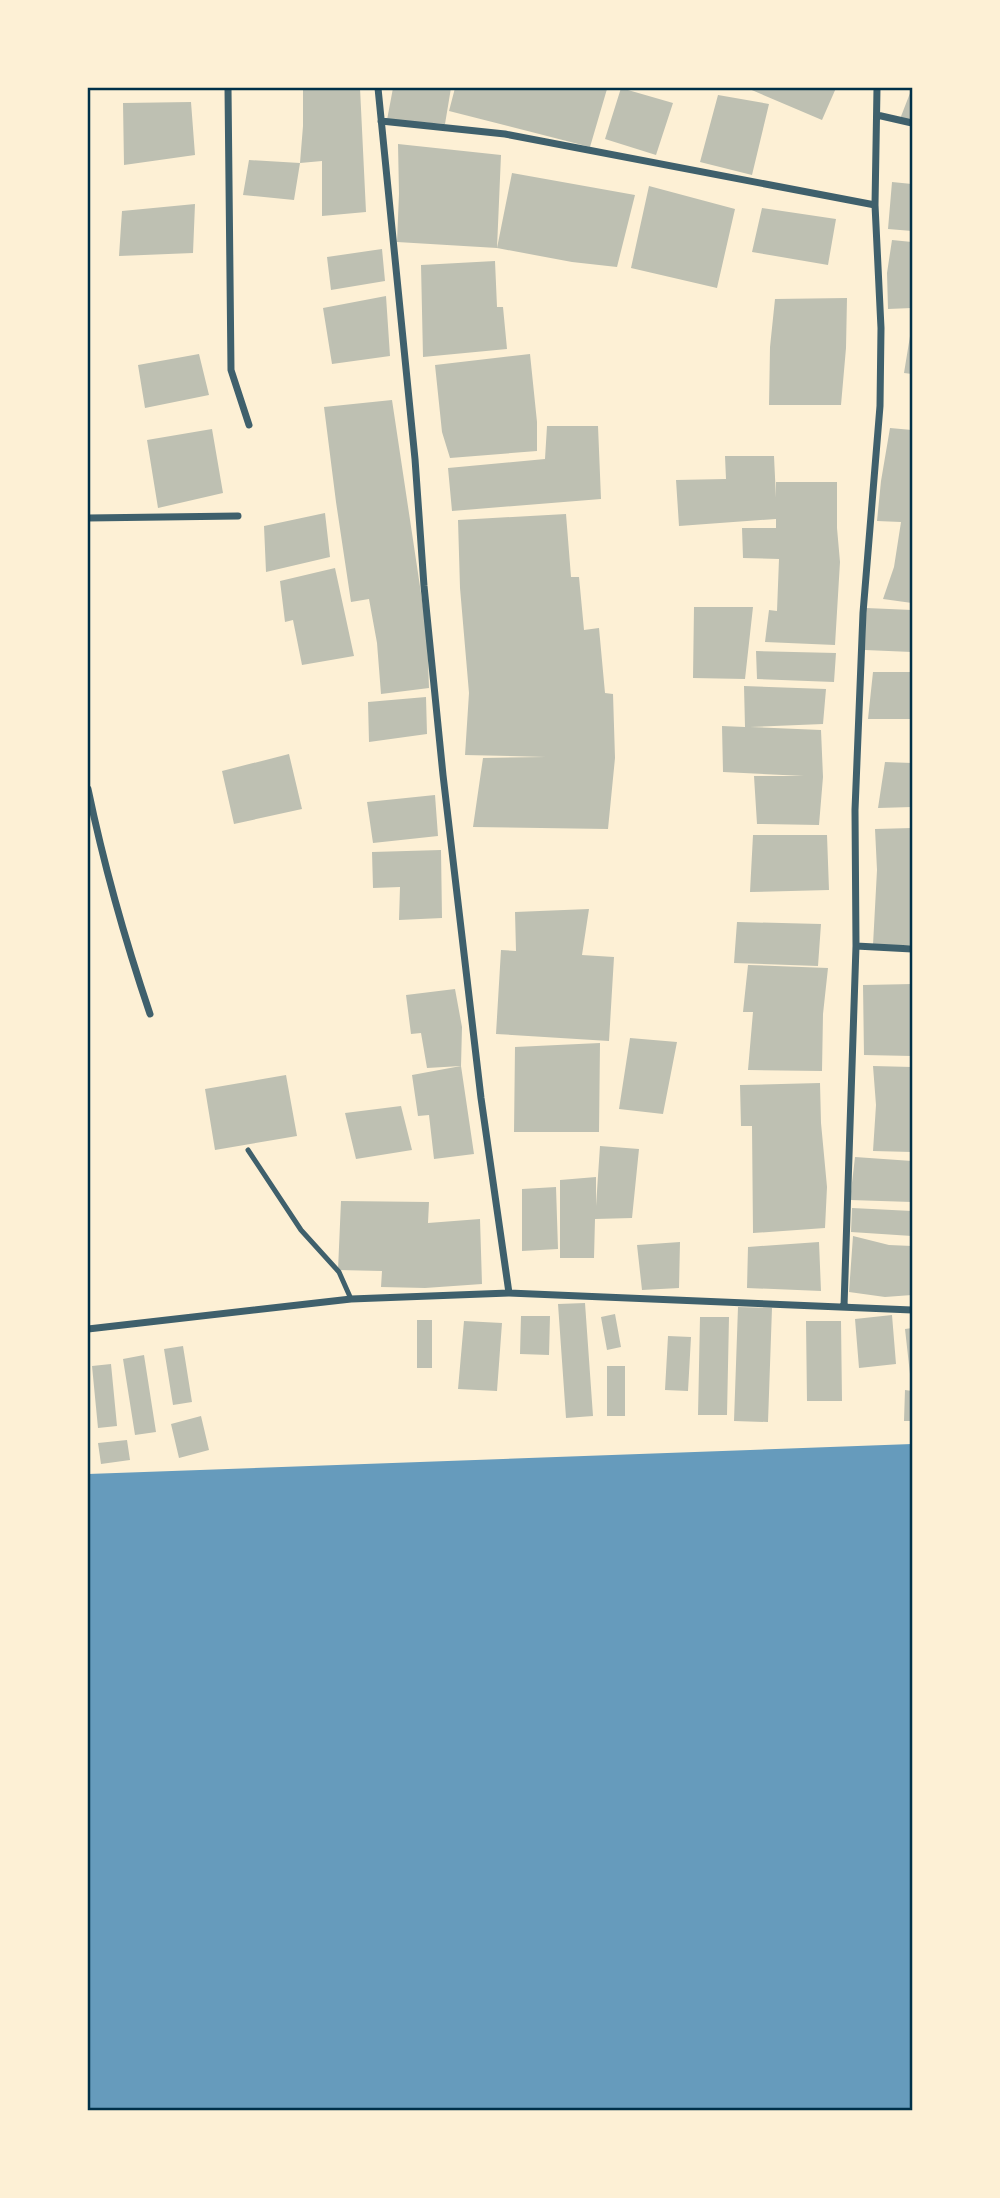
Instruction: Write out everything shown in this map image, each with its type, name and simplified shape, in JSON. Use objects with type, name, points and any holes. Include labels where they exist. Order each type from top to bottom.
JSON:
[{"type":"street","points":[[228,88],[231,370],[249,425]]},
{"type":"street","points":[[378,88],[444,788],[481,1098],[509,1293]]},
{"type":"street","points":[[844,1306],[856,946],[855,810],[863,614],[880,393],[881,328],[875,205],[877,88]]},
{"type":"street","points":[[877,115],[912,123]]},
{"type":"street","points":[[381,121],[505,134],[875,205]]},
{"type":"street","points":[[88,518],[238,516]]},
{"type":"street","points":[[88,789],[99,846],[122,930],[150,1014]]},
{"type":"street","points":[[856,946],[912,949]]},
{"type":"street","points":[[88,1329],[351,1299],[509,1293],[912,1310]]},
{"type":"lane","points":[[248,1150],[301,1230],[339,1272],[351,1299]]},
{"type":"water","points":[[912,1444],[912,2110],[88,2110],[88,1474]]},
{"type":"building","points":[[303,88],[360,88],[366,212],[322,216],[322,161],[300,163]]},
{"type":"building","points":[[393,88],[451,88],[445,124],[387,120]]},
{"type":"building","points":[[455,88],[607,89],[590,147],[449,111]]},
{"type":"building","points":[[621,88],[673,103],[656,155],[605,139]]},
{"type":"building","points":[[747,88],[836,88],[822,120]]},
{"type":"building","points":[[912,88],[912,121],[900,119]]},
{"type":"building","points":[[718,95],[769,104],[752,175],[700,162]]},
{"type":"building","points":[[191,102],[195,155],[124,165],[123,103]]},
{"type":"building","points":[[398,144],[501,155],[497,248],[397,242]]},
{"type":"building","points":[[249,160],[300,163],[294,200],[243,195]]},
{"type":"building","points":[[512,173],[635,195],[617,267],[497,248]]},
{"type":"building","points":[[892,182],[912,184],[912,231],[888,229]]},
{"type":"building","points":[[649,186],[735,209],[717,288],[631,268]]},
{"type":"building","points":[[195,204],[193,253],[119,256],[122,211]]},
{"type":"building","points":[[762,208],[836,219],[828,265],[752,252]]},
{"type":"building","points":[[892,240],[912,242],[912,308],[888,309],[887,273]]},
{"type":"building","points":[[382,249],[385,281],[331,290],[327,257]]},
{"type":"building","points":[[495,261],[497,307],[503,307],[507,349],[423,357],[421,265]]},
{"type":"building","points":[[386,296],[390,356],[332,364],[323,308]]},
{"type":"building","points":[[847,298],[841,405],[769,405],[770,347],[775,299]]},
{"type":"building","points":[[912,330],[912,374],[904,373]]},
{"type":"building","points":[[199,354],[209,395],[145,408],[138,365]]},
{"type":"building","points":[[530,354],[537,451],[450,458],[442,432],[435,365]]},
{"type":"building","points":[[392,400],[427,633],[429,688],[381,694],[377,643],[369,599],[351,602],[324,407]]},
{"type":"building","points":[[547,426],[598,426],[601,499],[452,511],[448,468],[545,459]]},
{"type":"building","points":[[890,428],[912,430],[912,603],[883,599],[894,567],[901,522],[877,521]]},
{"type":"building","points":[[212,429],[223,493],[158,508],[147,440]]},
{"type":"building","points":[[725,456],[774,456],[776,498],[776,482],[837,482],[840,562],[835,645],[765,642],[769,610],[777,611],[779,559],[743,558],[742,528],[776,528],[776,519],[679,526],[676,480],[726,479]]},
{"type":"building","points":[[325,513],[330,557],[266,572],[264,526]]},
{"type":"building","points":[[566,514],[571,577],[579,577],[584,630],[599,628],[605,693],[613,694],[615,758],[608,829],[473,827],[483,758],[546,757],[465,755],[469,693],[460,588],[458,520]]},
{"type":"building","points":[[335,568],[354,656],[302,665],[293,620],[285,622],[280,581]]},
{"type":"building","points":[[694,607],[753,607],[745,679],[693,678]]},
{"type":"building","points":[[866,608],[912,610],[912,652],[865,650]]},
{"type":"building","points":[[756,651],[836,653],[834,682],[757,679]]},
{"type":"building","points":[[873,672],[912,672],[912,719],[868,719]]},
{"type":"building","points":[[744,686],[826,689],[823,724],[750,727],[821,730],[823,777],[819,825],[757,824],[754,776],[804,776],[723,772],[722,726],[745,727]]},
{"type":"building","points":[[426,697],[427,734],[369,742],[368,702]]},
{"type":"building","points":[[289,754],[302,809],[234,824],[222,771]]},
{"type":"building","points":[[885,762],[912,763],[912,807],[878,808]]},
{"type":"building","points":[[435,795],[438,836],[373,843],[367,802]]},
{"type":"building","points":[[912,828],[912,945],[873,945],[877,870],[875,829]]},
{"type":"building","points":[[753,835],[827,835],[829,890],[750,892]]},
{"type":"building","points":[[441,850],[442,918],[399,920],[400,887],[373,888],[372,852]]},
{"type":"building","points":[[589,909],[582,955],[614,957],[609,1041],[496,1034],[501,950],[516,951],[515,912]]},
{"type":"building","points":[[737,922],[821,924],[818,966],[734,963]]},
{"type":"building","points":[[748,965],[828,968],[823,1014],[822,1071],[748,1070],[753,1012],[743,1012]]},
{"type":"building","points":[[912,984],[912,1056],[864,1055],[863,985]]},
{"type":"building","points":[[455,989],[462,1027],[461,1066],[427,1068],[421,1033],[411,1034],[406,995]]},
{"type":"building","points":[[630,1038],[677,1042],[663,1114],[619,1109]]},
{"type":"building","points":[[600,1043],[599,1132],[514,1132],[515,1047]]},
{"type":"building","points":[[461,1066],[474,1154],[434,1159],[429,1115],[418,1116],[412,1075]]},
{"type":"building","points":[[873,1066],[912,1067],[912,1152],[873,1151],[876,1105]]},
{"type":"building","points":[[286,1075],[297,1136],[215,1150],[205,1089]]},
{"type":"building","points":[[820,1083],[827,1187],[825,1228],[753,1233],[752,1126],[741,1126],[740,1085]]},
{"type":"building","points":[[401,1106],[412,1150],[356,1159],[345,1113]]},
{"type":"building","points":[[600,1146],[639,1149],[632,1218],[595,1219],[594,1258],[560,1258],[560,1180],[596,1177],[596,1206]]},
{"type":"building","points":[[855,1157],[912,1161],[912,1202],[850,1200]]},
{"type":"building","points":[[556,1187],[558,1249],[522,1251],[522,1189]]},
{"type":"building","points":[[341,1201],[429,1202],[428,1223],[480,1219],[482,1284],[425,1288],[381,1287],[382,1271],[338,1270]]},
{"type":"building","points":[[852,1208],[912,1211],[912,1236],[851,1232]]},
{"type":"building","points":[[853,1236],[889,1245],[912,1246],[912,1295],[885,1297],[849,1292]]},
{"type":"building","points":[[680,1242],[679,1288],[642,1290],[637,1245]]},
{"type":"building","points":[[819,1242],[821,1291],[747,1288],[748,1247]]},
{"type":"building","points":[[585,1303],[593,1416],[566,1418],[558,1304]]},
{"type":"building","points":[[738,1307],[772,1308],[768,1422],[734,1421]]},
{"type":"building","points":[[615,1314],[621,1347],[607,1350],[601,1317]]},
{"type":"building","points":[[892,1315],[896,1364],[859,1368],[855,1319]]},
{"type":"building","points":[[521,1316],[550,1316],[549,1355],[520,1354]]},
{"type":"building","points":[[700,1317],[729,1317],[727,1415],[698,1415]]},
{"type":"building","points":[[417,1320],[432,1320],[432,1368],[417,1368]]},
{"type":"building","points":[[464,1321],[502,1323],[497,1391],[458,1389]]},
{"type":"building","points":[[806,1321],[841,1321],[842,1401],[807,1401]]},
{"type":"building","points":[[912,1328],[912,1373],[910,1374],[905,1329]]},
{"type":"building","points":[[668,1336],[691,1337],[688,1391],[665,1390]]},
{"type":"building","points":[[183,1346],[192,1402],[173,1405],[164,1349]]},
{"type":"building","points":[[144,1355],[156,1432],[135,1435],[123,1359]]},
{"type":"building","points":[[111,1364],[117,1426],[98,1428],[92,1366]]},
{"type":"building","points":[[607,1366],[625,1366],[625,1416],[607,1416]]},
{"type":"building","points":[[905,1390],[912,1391],[912,1421],[904,1421]]},
{"type":"building","points":[[201,1416],[209,1450],[179,1458],[171,1424]]},
{"type":"building","points":[[127,1440],[130,1460],[101,1464],[98,1443]]}]
